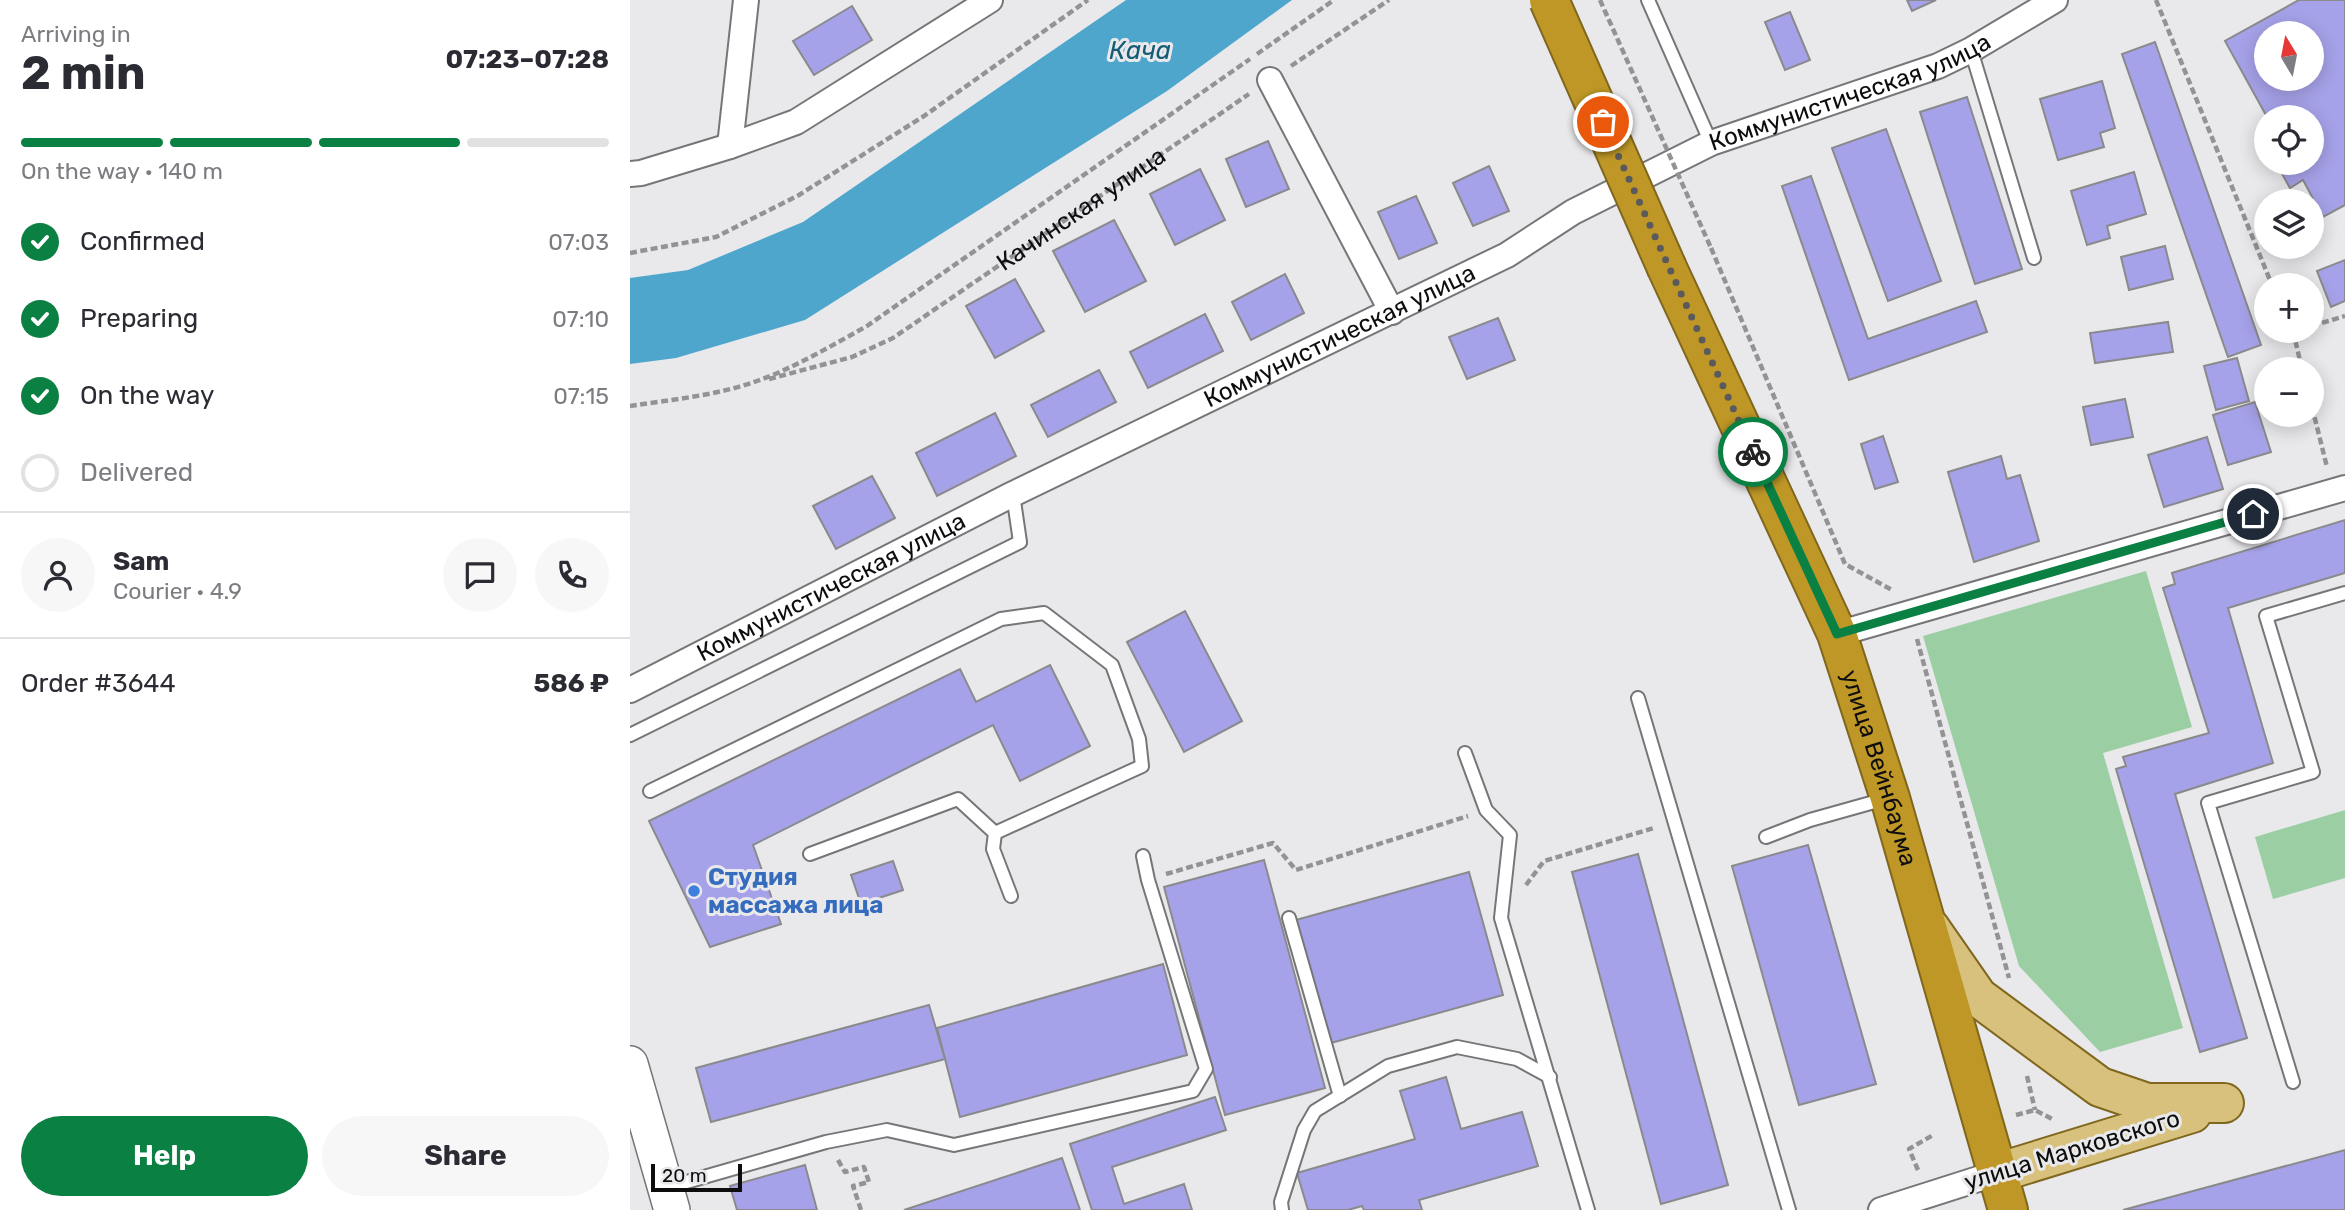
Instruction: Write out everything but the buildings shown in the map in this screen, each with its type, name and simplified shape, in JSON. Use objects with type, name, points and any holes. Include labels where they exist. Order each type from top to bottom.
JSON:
[{"type":"highway","name":"улица Вейнбаума","points":[[1549,0],[1667,268],[1837,634],[1890,798],[2008,1210]]},
{"type":"main road","name":"улица Марковского","points":[[1927,923],[1978,997],[2100,1087],[2147,1103],[2224,1103],[1997,1173]]},
{"type":"street","points":[[730,146],[746,0]]},
{"type":"street","points":[[630,174],[730,146],[796,122],[990,0]]},
{"type":"street","name":"Коммунистическая улица","points":[[630,691],[1013,494],[1507,255],[1573,212],[1711,143],[1938,66],[1971,50],[2055,0]]},
{"type":"street","points":[[1270,80],[1392,312]]},
{"type":"street","points":[[1837,634],[2339,489]]},
{"type":"street","points":[[630,1064],[665,1188]]},
{"type":"street","points":[[630,1126],[665,1188]]},
{"type":"street","name":"улица Марковского","points":[[1881,1210],[1997,1173]]},
{"type":"lane","points":[[1648,0],[1711,143]]},
{"type":"lane","points":[[1971,50],[2034,258]]},
{"type":"lane","points":[[630,735],[1020,542],[1013,494]]},
{"type":"lane","points":[[2293,1082],[2208,803],[2313,772],[2266,616],[2345,593]]},
{"type":"lane","points":[[650,790],[1001,619],[1044,613],[1112,665],[1139,739],[1142,766],[995,833]]},
{"type":"lane","points":[[1639,698],[1789,1210]]},
{"type":"lane","points":[[1465,753],[1486,810],[1510,835],[1501,918],[1588,1210]]},
{"type":"lane","points":[[1766,837],[1810,820],[1890,798]]},
{"type":"lane","points":[[810,854],[958,799],[995,833]]},
{"type":"lane","points":[[995,833],[993,849],[1011,896]]},
{"type":"lane","points":[[665,1188],[838,1139],[887,1130],[954,1145],[1193,1091],[1206,1069],[1143,856]]},
{"type":"lane","points":[[1289,918],[1340,1096]]},
{"type":"lane","points":[[1282,1210],[1281,1202],[1304,1130],[1315,1111],[1388,1066],[1457,1047],[1517,1059],[1550,1077]]},
{"type":"path","points":[[630,253],[716,237],[800,195],[924,116],[1088,0]]},
{"type":"path","points":[[630,406],[684,398],[755,382],[809,359],[867,326],[1334,0]]},
{"type":"path","name":"Качинская улица","points":[[755,382],[852,357],[893,338],[1389,0]]},
{"type":"path","points":[[1600,0],[1711,248],[1845,564],[1893,590]]},
{"type":"path","points":[[2156,0],[2267,273]]},
{"type":"path","points":[[2324,322],[2345,316]]},
{"type":"path","points":[[2319,427],[2339,489]]},
{"type":"path","points":[[1917,638],[2010,980]]},
{"type":"path","points":[[1160,876],[1273,843],[1296,870],[1486,810]]},
{"type":"path","points":[[1501,918],[1544,861],[1675,822]]},
{"type":"path","points":[[2016,1115],[2035,1110],[2055,1121]]},
{"type":"path","points":[[1923,1181],[1909,1149],[1933,1135]]},
{"type":"path","points":[[845,1172],[864,1167],[869,1182],[853,1186],[861,1210]]},
{"type":"green space","points":[[2146,571],[2192,727],[2103,753],[2183,1028],[2100,1052],[2019,966],[1923,636]]},
{"type":"green space","points":[[2345,810],[2345,878],[2273,899],[2255,837]]},
{"type":"water","name":"Кача","points":[[1126,0],[1292,0],[1167,91],[805,320],[676,358],[630,364],[630,278],[688,270],[803,222]]},
{"type":"way so far","points":[[1603,122],[1667,268],[1753,452]]},
{"type":"place","name":"Студия массажа лица","points":[[694,891]]},
{"type":"route","points":[[1753,452],[1837,634],[2253,514]]}]
